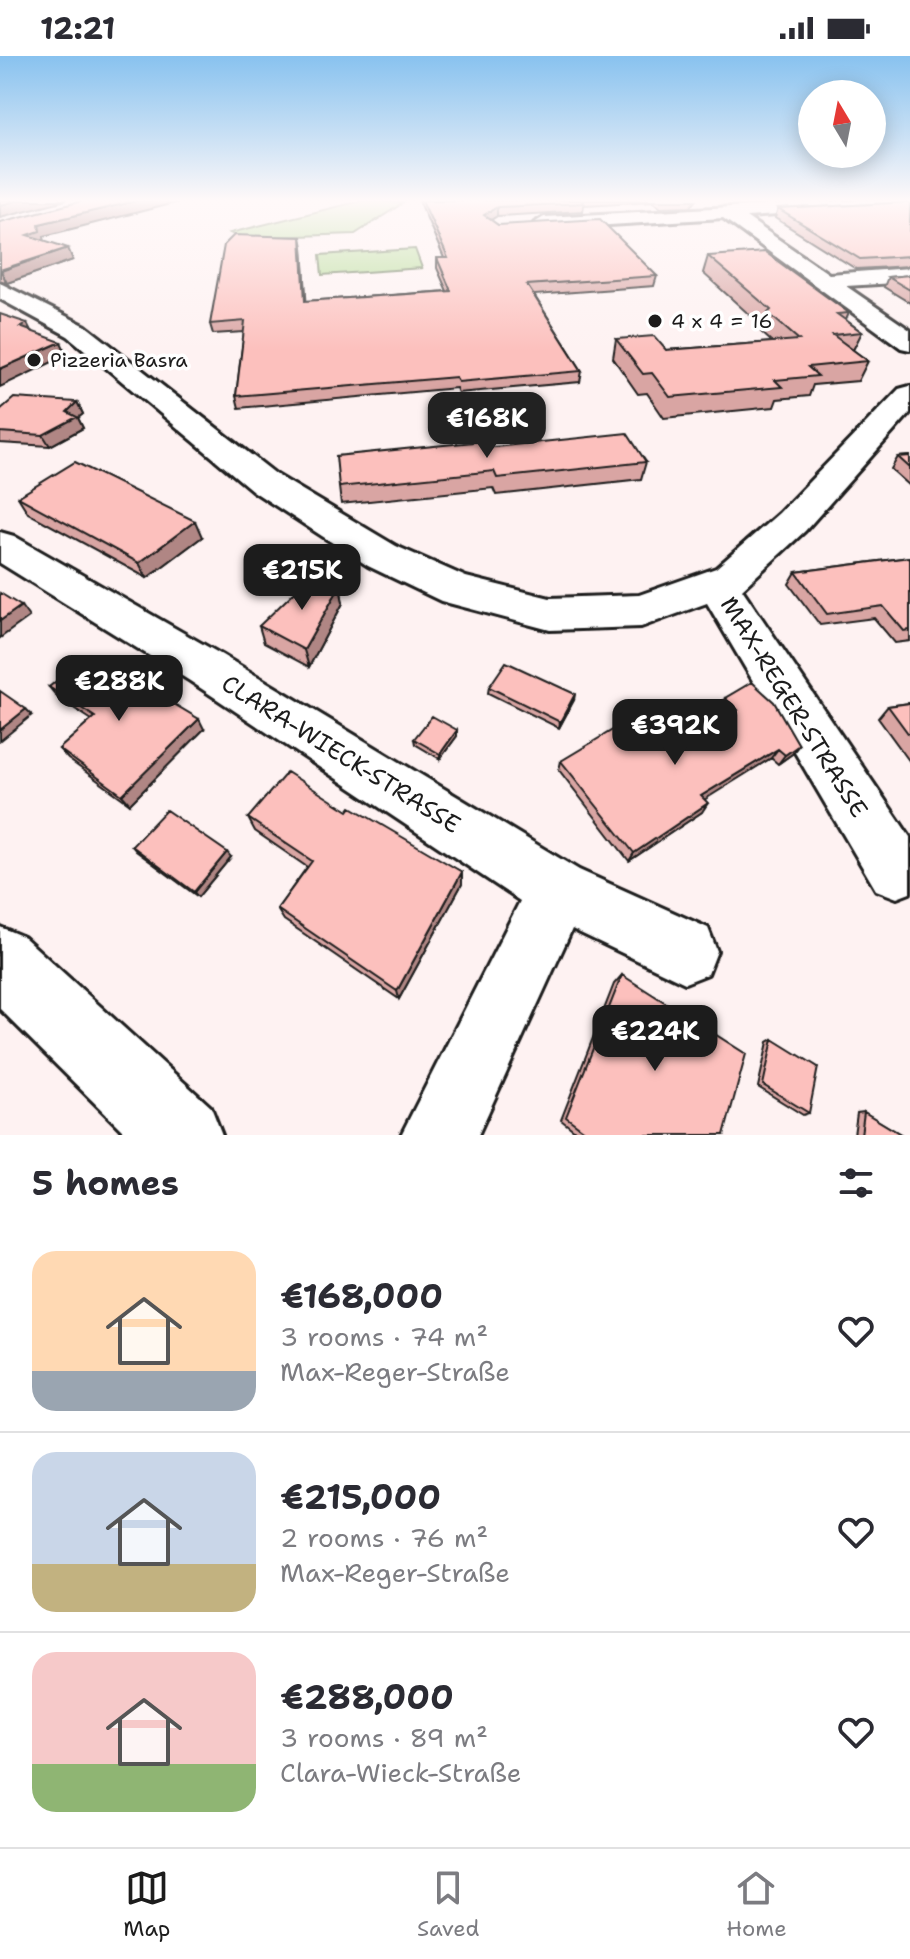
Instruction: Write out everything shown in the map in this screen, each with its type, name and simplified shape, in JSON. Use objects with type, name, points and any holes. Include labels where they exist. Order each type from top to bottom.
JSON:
[{"type":"street","points":[[780,250],[910,342]]},
{"type":"street","points":[[823,281],[910,275]]},
{"type":"street","name":"MAX-REGER-STRASSE","points":[[0,290],[77,331],[265,483],[382,556],[444,585],[550,614],[641,611],[730,578],[792,522],[910,395]]},
{"type":"street","name":"CLARA-WIECK-STRASSE","points":[[0,545],[206,668],[558,891],[685,951]]},
{"type":"street","name":"MAX-REGER-STRASSE","points":[[717,585],[897,869]]},
{"type":"street","points":[[439,1135],[558,891]]},
{"type":"street","points":[[0,961],[183,1135]]},
{"type":"green space","points":[[415,250],[422,268],[322,275],[320,255]]},
{"type":"building","points":[[0,250],[61,250],[0,270]]},
{"type":"building","points":[[223,250],[302,250],[305,301],[451,291],[437,258],[448,258],[445,250],[631,250],[657,276],[527,285],[582,371],[458,382],[456,377],[236,396],[245,321],[210,324]]},
{"type":"building","points":[[846,250],[910,250],[910,256],[860,259]]},
{"type":"building","points":[[765,252],[849,313],[837,314],[862,332],[833,335],[868,361],[808,367],[818,376],[775,380],[782,387],[670,397],[652,373],[643,374],[616,339],[654,336],[666,350],[799,340],[768,313],[771,310],[708,256]]},
{"type":"building","points":[[910,275],[910,290],[888,277]]},
{"type":"building","points":[[0,314],[27,323],[20,327],[61,342],[0,369]]},
{"type":"building","points":[[14,398],[77,402],[67,412],[77,417],[43,435],[0,432],[0,410]]},
{"type":"building","points":[[627,433],[646,462],[497,478],[494,471],[339,487],[336,456],[483,441],[486,448]]},
{"type":"building","points":[[910,456],[910,468],[898,457]]},
{"type":"building","points":[[75,462],[195,521],[139,563],[18,497]]},
{"type":"building","points":[[910,557],[910,630],[904,631],[883,606],[827,614],[796,572]]},
{"type":"building","points":[[313,574],[340,586],[304,650],[259,626]]},
{"type":"building","points":[[0,593],[21,606],[0,621]]},
{"type":"building","points":[[90,654],[199,719],[122,795],[59,749],[95,717],[49,687]]},
{"type":"building","points":[[506,662],[575,694],[560,722],[489,687]]},
{"type":"building","points":[[752,682],[774,702],[799,745],[785,755],[778,749],[701,796],[708,803],[634,853],[561,761],[631,719],[662,753],[738,710],[725,698]]},
{"type":"building","points":[[0,691],[26,709],[0,730]]},
{"type":"building","points":[[910,703],[910,736],[888,706]]},
{"type":"building","points":[[432,716],[457,730],[440,754],[414,739]]},
{"type":"building","points":[[287,772],[348,811],[351,807],[462,872],[397,991],[277,909],[312,861],[248,818]]},
{"type":"building","points":[[166,810],[227,852],[194,892],[132,846]]},
{"type":"building","points":[[622,975],[746,1054],[724,1135],[590,1135],[566,1117]]},
{"type":"building","points":[[773,1039],[818,1067],[809,1113],[763,1085]]},
{"type":"building","points":[[864,1112],[902,1135],[861,1135]]},
{"type":"place","name":"4 x 4 = 16","points":[[655,321]]},
{"type":"place","name":"Pizzeria Basra","points":[[34,360]]}]
